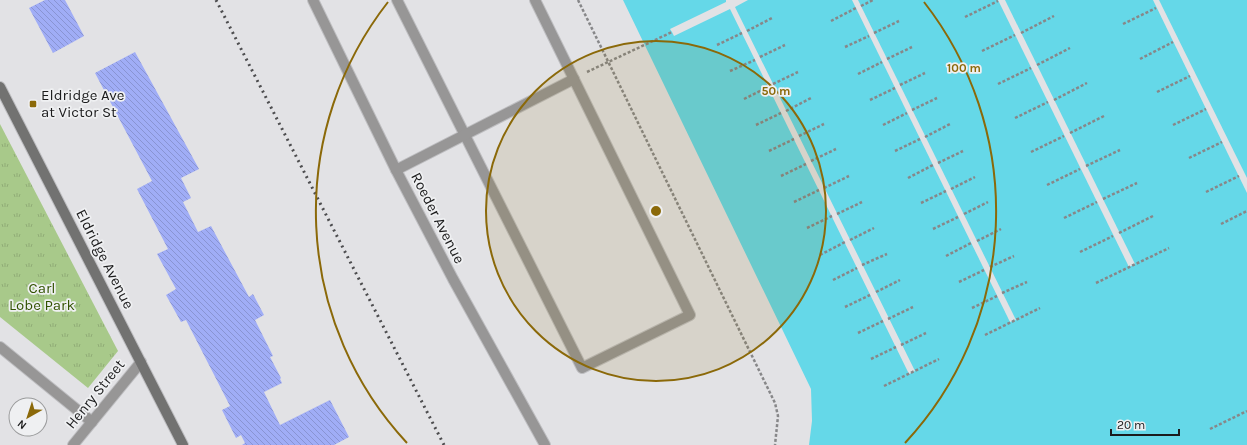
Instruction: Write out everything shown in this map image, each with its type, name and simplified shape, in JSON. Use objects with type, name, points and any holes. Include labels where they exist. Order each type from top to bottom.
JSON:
[{"type":"main road","name":"Eldridge Avenue","points":[[0,89],[183,445]]},
{"type":"street","name":"Roeder Avenue","points":[[313,0],[396,170],[453,279],[544,445]]},
{"type":"street","points":[[397,0],[582,368],[690,315],[535,0]]},
{"type":"street","points":[[396,170],[574,79]]},
{"type":"street","points":[[0,347],[92,422]]},
{"type":"street","name":"Henry Street","points":[[73,445],[141,362]]},
{"type":"path","points":[[578,0],[775,403],[778,416],[775,445]]},
{"type":"path","points":[[861,6],[873,0]]},
{"type":"path","points":[[965,17],[998,1]]},
{"type":"path","points":[[831,21],[856,8]]},
{"type":"path","points":[[1124,24],[1156,8]]},
{"type":"path","points":[[1021,33],[1054,16]]},
{"type":"path","points":[[747,31],[772,18]]},
{"type":"path","points":[[874,33],[899,21]]},
{"type":"path","points":[[574,79],[672,32]]},
{"type":"path","points":[[717,45],[742,33]]},
{"type":"path","points":[[982,51],[1015,35]]},
{"type":"path","points":[[845,47],[869,36]]},
{"type":"path","points":[[1140,59],[1173,42]]},
{"type":"path","points":[[760,57],[785,45]]},
{"type":"path","points":[[887,59],[912,47]]},
{"type":"path","points":[[1037,65],[1070,48]]},
{"type":"path","points":[[730,72],[755,60]]},
{"type":"path","points":[[858,74],[882,62]]},
{"type":"path","points":[[998,84],[1031,68]]},
{"type":"path","points":[[774,84],[798,72]]},
{"type":"path","points":[[900,85],[924,73]]},
{"type":"path","points":[[1157,92],[1190,76]]},
{"type":"path","points":[[1054,100],[1087,83]]},
{"type":"path","points":[[744,99],[768,87]]},
{"type":"path","points":[[870,100],[895,88]]},
{"type":"path","points":[[786,111],[811,98]]},
{"type":"path","points":[[912,110],[937,98]]},
{"type":"path","points":[[1015,118],[1048,102]]},
{"type":"path","points":[[1173,125],[1206,109]]},
{"type":"path","points":[[756,125],[781,113]]},
{"type":"path","points":[[882,125],[907,113]]},
{"type":"path","points":[[1070,133],[1104,116]]},
{"type":"path","points":[[799,136],[824,124]]},
{"type":"path","points":[[925,137],[950,124]]},
{"type":"path","points":[[1031,152],[1064,136]]},
{"type":"path","points":[[769,151],[794,139]]},
{"type":"path","points":[[895,151],[920,139]]},
{"type":"path","points":[[1189,158],[1222,142]]},
{"type":"path","points":[[811,161],[836,149]]},
{"type":"path","points":[[1086,166],[1120,150]]},
{"type":"path","points":[[938,163],[963,151]]},
{"type":"path","points":[[781,176],[806,164]]},
{"type":"path","points":[[908,178],[933,165]]},
{"type":"path","points":[[1047,185],[1080,169]]},
{"type":"path","points":[[824,188],[849,176]]},
{"type":"path","points":[[1206,192],[1239,176]]},
{"type":"path","points":[[951,189],[975,177]]},
{"type":"path","points":[[1102,199],[1137,183]]},
{"type":"path","points":[[794,202],[819,190]]},
{"type":"path","points":[[921,204],[946,191]]},
{"type":"path","points":[[837,214],[862,202]]},
{"type":"path","points":[[964,214],[988,202]]},
{"type":"path","points":[[1064,218],[1097,202]]},
{"type":"path","points":[[1221,224],[1247,211]]},
{"type":"path","points":[[807,228],[832,216]]},
{"type":"path","points":[[1119,233],[1153,216]]},
{"type":"path","points":[[933,229],[958,217]]},
{"type":"path","points":[[850,240],[874,228]]},
{"type":"path","points":[[976,241],[1001,229]]},
{"type":"path","points":[[1080,252],[1113,236]]},
{"type":"path","points":[[820,255],[845,242]]},
{"type":"path","points":[[946,256],[971,243]]},
{"type":"path","points":[[1096,283],[1169,248]]},
{"type":"path","points":[[862,265],[887,254]]},
{"type":"path","points":[[990,267],[1014,256]]},
{"type":"path","points":[[832,280],[857,268]]},
{"type":"path","points":[[959,282],[984,270]]},
{"type":"path","points":[[876,292],[900,280]]},
{"type":"path","points":[[1002,293],[1026,282]]},
{"type":"path","points":[[845,307],[870,295]]},
{"type":"path","points":[[972,308],[997,296]]},
{"type":"path","points":[[888,319],[913,307]]},
{"type":"path","points":[[985,335],[1040,308]]},
{"type":"path","points":[[858,333],[883,321]]},
{"type":"path","points":[[901,345],[926,333]]},
{"type":"path","points":[[871,359],[896,347]]},
{"type":"path","points":[[884,386],[939,359]]},
{"type":"path","points":[[1210,429],[1247,411]]},
{"type":"green space","name":"Carl Lobe Park","points":[[0,124],[118,351],[88,388],[0,317]]},
{"type":"water","points":[[623,0],[1247,0],[1247,445],[809,445],[812,421],[811,389]]},
{"type":"pier","points":[[726,0],[748,0],[735,7],[915,371],[909,374],[730,9],[674,36],[670,29],[726,2]]},
{"type":"pier","points":[[852,0],[858,0],[1016,320],[1010,322]]},
{"type":"pier","points":[[998,0],[1005,0],[1135,264],[1129,267]]},
{"type":"pier","points":[[1153,0],[1159,0],[1247,178],[1247,193]]},
{"type":"building","points":[[45,0],[65,0],[84,36],[53,53],[29,8]]},
{"type":"building","points":[[135,52],[199,169],[181,178],[191,198],[183,202],[198,232],[211,226],[249,297],[253,294],[264,315],[255,320],[273,356],[270,357],[282,383],[264,392],[280,425],[330,400],[349,437],[334,445],[242,445],[245,443],[241,435],[236,438],[222,410],[230,406],[186,320],[181,322],[166,295],[176,289],[157,254],[168,249],[137,189],[152,181],[95,73]]},
{"type":"railway","points":[[216,0],[444,445]]},
{"type":"place","name":"Eldridge Ave at Victor St","points":[[33,104]]}]
